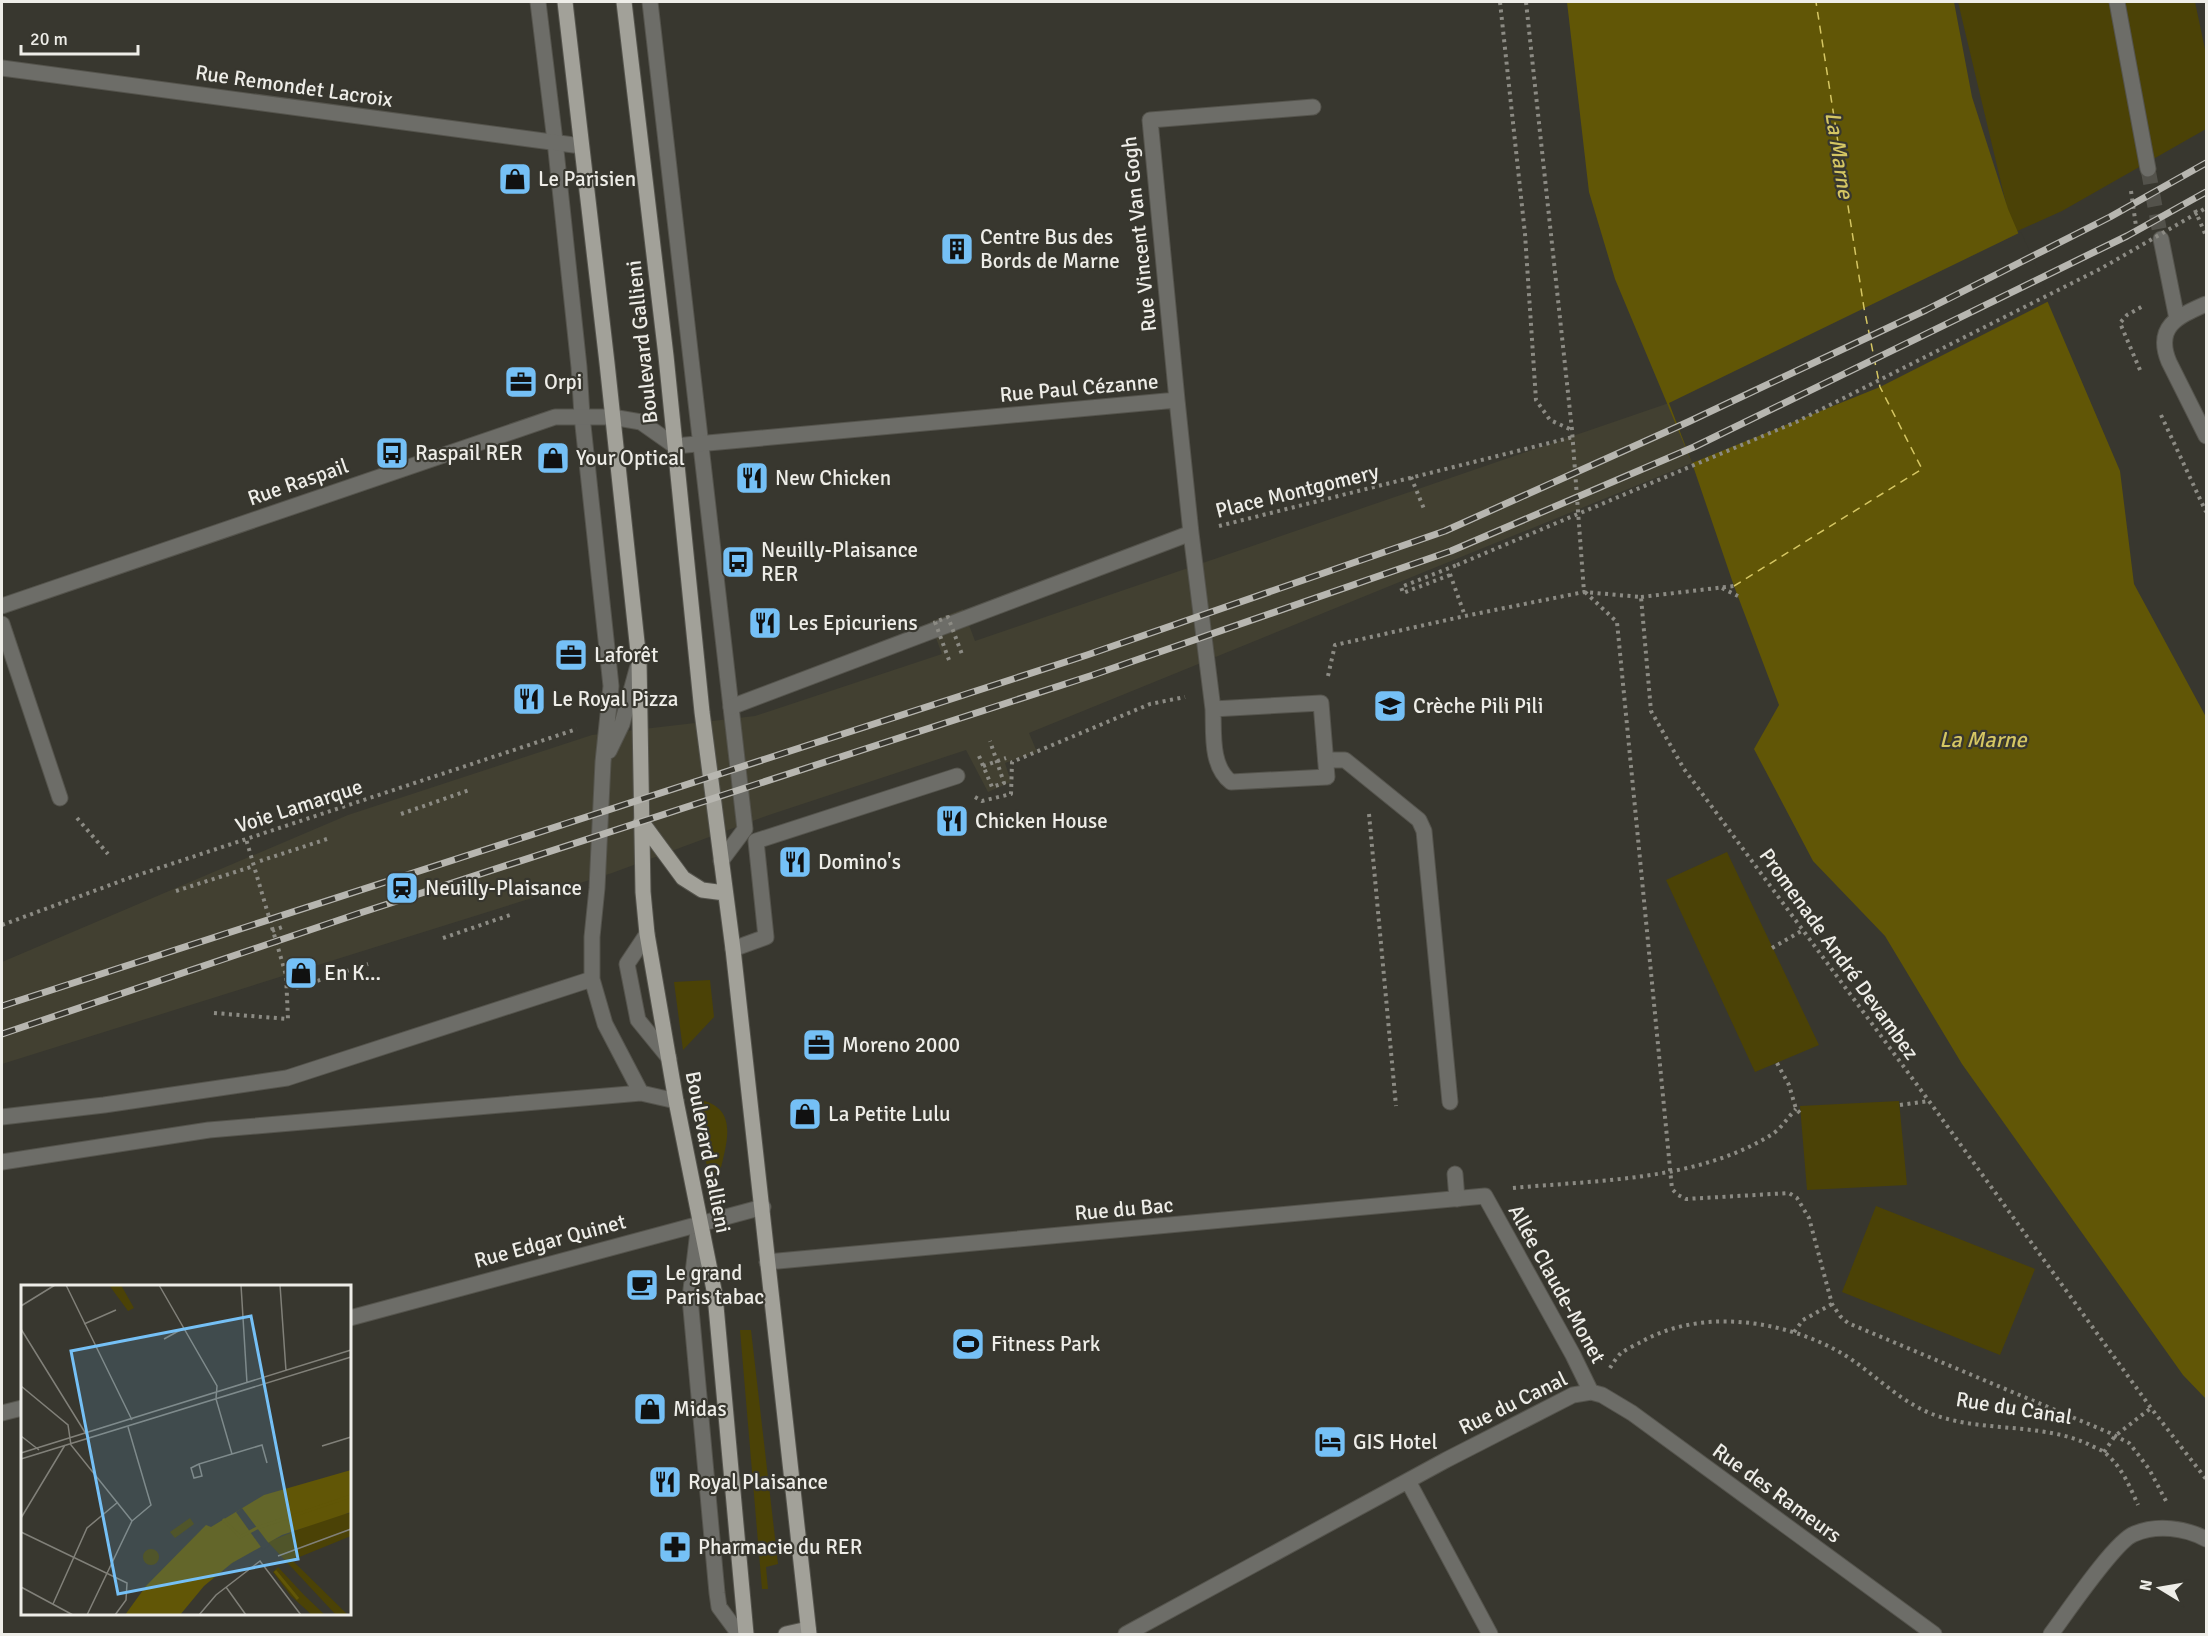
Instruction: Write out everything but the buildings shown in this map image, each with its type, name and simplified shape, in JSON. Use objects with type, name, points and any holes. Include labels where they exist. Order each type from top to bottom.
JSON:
[{"type":"main road","name":"Boulevard Gallieni","points":[[565,2],[639,661],[643,892],[647,934],[676,1101],[715,1295],[746,1635]]},
{"type":"main road","name":"Boulevard Gallieni","points":[[624,2],[675,446],[702,712],[733,949],[763,1207],[766,1262],[809,1632]]},
{"type":"main road","points":[[641,821],[683,878],[702,890],[725,893]]},
{"type":"street","points":[[538,2],[555,141],[611,686],[603,762],[592,936],[592,979],[605,1024],[641,1093]]},
{"type":"street","points":[[650,2],[746,829],[721,861]]},
{"type":"street","points":[[2117,2],[2148,169]]},
{"type":"street","name":"Rue Remondet Lacroix","points":[[2,69],[580,146]]},
{"type":"street","name":"Rue Vincent Van Gogh","points":[[1177,400],[1150,120],[1313,107]]},
{"type":"street","points":[[2161,239],[2177,318]]},
{"type":"street","points":[[2206,304],[2177,318],[2167,332],[2164,342],[2165,352],[2206,436]]},
{"type":"street","name":"Rue Paul Cézanne","points":[[675,446],[1177,400],[1191,533],[1212,691],[1215,757],[1224,777],[1231,782],[1327,777],[1326,760]]},
{"type":"street","name":"Rue Raspail","points":[[2,606],[555,417],[612,417],[641,422],[675,446]]},
{"type":"street","points":[[731,707],[1191,533]]},
{"type":"street","points":[[2,624],[60,798]]},
{"type":"street","points":[[603,762],[622,724],[639,661]]},
{"type":"street","points":[[1213,709],[1321,703],[1326,760],[1345,760],[1419,820],[1424,831],[1450,1102]]},
{"type":"street","points":[[733,949],[766,938],[756,841],[951,778]]},
{"type":"street","points":[[647,934],[627,964],[638,1020],[669,1058]]},
{"type":"street","points":[[2,1117],[104,1105],[287,1078],[592,979]]},
{"type":"street","points":[[2,1162],[209,1130],[641,1093],[676,1101]]},
{"type":"street","points":[[1455,1174],[1457,1199]]},
{"type":"street","name":"Rue du Bac","points":[[766,1262],[1485,1196]]},
{"type":"street","name":"Allée Claude-Monet","points":[[1485,1196],[1591,1392]]},
{"type":"street","name":"Rue Edgar Quinet","points":[[351,1318],[763,1207]]},
{"type":"street","points":[[699,1223],[690,1298],[717,1593],[719,1607],[739,1635]]},
{"type":"street","name":"Rue du Canal","points":[[1126,1635],[1559,1401],[1580,1392],[1591,1392]]},
{"type":"street","name":"Rue des Rameurs","points":[[1591,1392],[1609,1397],[1632,1413],[1934,1635]]},
{"type":"street","points":[[2,1413],[21,1407]]},
{"type":"street","points":[[1408,1481],[1490,1635]]},
{"type":"street","points":[[2051,1635],[2115,1550],[2133,1534],[2161,1528],[2180,1529],[2206,1539]]},
{"type":"street","points":[[786,1635],[809,1632]]},
{"type":"path","points":[[1500,2],[1525,234],[1536,400],[1550,420],[1572,430]]},
{"type":"path","points":[[1526,2],[1573,437],[1584,592],[1617,622],[1672,1189],[1678,1196],[1686,1199],[1789,1193],[1797,1198],[1809,1218],[1832,1304],[1848,1323],[2128,1443],[2150,1469],[2180,1529]]},
{"type":"path","points":[[1465,616],[1449,572],[1403,593],[1401,587],[1796,422],[2100,269],[2206,208]]},
{"type":"path","points":[[2195,210],[2206,236]]},
{"type":"path","points":[[2124,317],[2149,303]]},
{"type":"path","name":"Place Montgomery","points":[[1191,533],[1573,437]]},
{"type":"path","name":"Place Montgomery","points":[[1411,477],[1424,509]]},
{"type":"path","points":[[1321,703],[1335,645],[1584,592],[1641,597],[1734,586]]},
{"type":"path","points":[[1721,588],[1738,596]]},
{"type":"path","name":"Promenade André Devambez","points":[[1641,597],[1652,711],[1684,769],[1929,1101],[2151,1408],[2206,1479]]},
{"type":"path","points":[[949,660],[936,622],[948,617],[963,657]]},
{"type":"path","points":[[951,778],[982,801],[1011,794],[1012,762],[1150,704],[1212,691]]},
{"type":"path","name":"Voie Lamarque","points":[[2,925],[129,878],[594,724],[608,722]]},
{"type":"path","points":[[980,756],[992,787],[1004,783],[990,741]]},
{"type":"path","points":[[1364,774],[1370,806],[1368,817],[1396,1106]]},
{"type":"path","points":[[401,814],[469,790]]},
{"type":"path","points":[[60,798],[108,854]]},
{"type":"path","points":[[214,1012],[288,1019],[286,975],[246,839]]},
{"type":"path","points":[[260,861],[327,839]]},
{"type":"path","points":[[176,891],[254,866]]},
{"type":"path","points":[[443,938],[510,915]]},
{"type":"path","points":[[272,931],[285,927]]},
{"type":"path","points":[[1772,948],[1803,930]]},
{"type":"path","points":[[296,988],[368,964]]},
{"type":"path","points":[[1777,1063],[1789,1085],[1796,1109],[1801,1113]]},
{"type":"path","points":[[1900,1105],[1929,1101]]},
{"type":"path","points":[[1485,1196],[1507,1188],[1671,1172],[1724,1159],[1773,1134],[1796,1109]]},
{"type":"path","points":[[1794,1332],[1803,1320],[1832,1304]]},
{"type":"path","name":"Rue du Canal","points":[[1591,1392],[1621,1353],[1654,1335],[1685,1326],[1721,1321],[1794,1332],[1835,1349],[1903,1399],[1934,1415],[1974,1425],[2064,1435],[2104,1452],[2123,1473],[2139,1507],[2145,1531]]},
{"type":"path","points":[[2104,1452],[2115,1436],[2151,1408]]},
{"type":"shaded area","points":[[1958,2],[2195,2],[2206,54],[2206,129],[2062,211],[2013,233]]},
{"type":"shaded area","points":[[1669,403],[1692,463],[1029,733],[1037,752],[1005,763],[1011,782],[988,792],[966,750],[769,815],[612,873],[2,1064],[2,962],[348,815],[592,735],[755,716],[942,654],[930,622],[963,609],[975,641]]},
{"type":"shaded area","points":[[1727,852],[1819,1045],[1755,1072],[1666,880]]},
{"type":"shaded area","points":[[710,980],[714,1017],[683,1050],[674,982]]},
{"type":"shaded area","points":[[690,1098],[706,1101],[717,1107],[724,1115],[727,1124],[726,1147],[720,1172],[710,1178]]},
{"type":"shaded area","points":[[1899,1101],[1907,1185],[1807,1190],[1800,1106]]},
{"type":"shaded area","points":[[1876,1206],[2035,1269],[2000,1355],[1842,1292]]},
{"type":"shaded area","points":[[740,1330],[751,1330],[778,1564],[766,1567],[768,1589],[762,1589]]},
{"type":"water","name":"La Marne","points":[[1567,2],[1954,2],[1972,97],[2008,209],[2120,471],[2134,584],[2206,717],[2206,1399],[2183,1375],[1962,1064],[1885,936],[1813,861],[1754,749],[1779,705],[1734,586],[1692,463],[1615,279],[1589,192]]},
{"type":"pier","points":[[2021,232],[2051,300],[1880,387],[1692,463],[1669,403]]},
{"type":"ferry route","points":[[1734,586],[1922,469],[1880,387],[1864,308],[1816,2]]},
{"type":"tunnel","points":[[2148,169],[2161,239]]},
{"type":"railway","points":[[2,1006],[1087,655],[1445,531],[1688,422],[1926,310],[2110,217],[2206,163]]},
{"type":"railway","points":[[2,1034],[360,913],[1093,675],[1451,551],[1694,447],[2127,236],[2206,192]]},
{"type":"place","name":"Le Parisien","points":[[515,179]]},
{"type":"place","name":"Centre Bus des Bords de Marne","points":[[957,249]]},
{"type":"place","name":"Orpi","points":[[521,382]]},
{"type":"place","name":"Raspail RER","points":[[392,453]]},
{"type":"place","name":"Your Optical","points":[[553,458]]},
{"type":"place","name":"New Chicken","points":[[752,478]]},
{"type":"place","name":"Neuilly-Plaisance RER","points":[[738,562]]},
{"type":"place","name":"Les Epicuriens","points":[[765,623]]},
{"type":"place","name":"Laforêt","points":[[571,655]]},
{"type":"place","name":"Le Royal Pizza","points":[[529,699]]},
{"type":"place","name":"Crèche Pili Pili","points":[[1390,706]]},
{"type":"place","name":"Chicken House","points":[[952,821]]},
{"type":"place","name":"Domino's","points":[[795,862]]},
{"type":"place","name":"Neuilly-Plaisance","points":[[402,888]]},
{"type":"place","name":"En K...","points":[[301,973]]},
{"type":"place","name":"Moreno 2000","points":[[819,1045]]},
{"type":"place","name":"La Petite Lulu","points":[[805,1114]]},
{"type":"place","name":"Le grand Paris tabac","points":[[642,1285]]},
{"type":"place","name":"Fitness Park","points":[[968,1344]]},
{"type":"place","name":"Midas","points":[[650,1409]]},
{"type":"place","name":"GIS Hotel","points":[[1330,1442]]},
{"type":"place","name":"Royal Plaisance","points":[[665,1482]]},
{"type":"place","name":"Pharmacie du RER","points":[[675,1547]]}]
